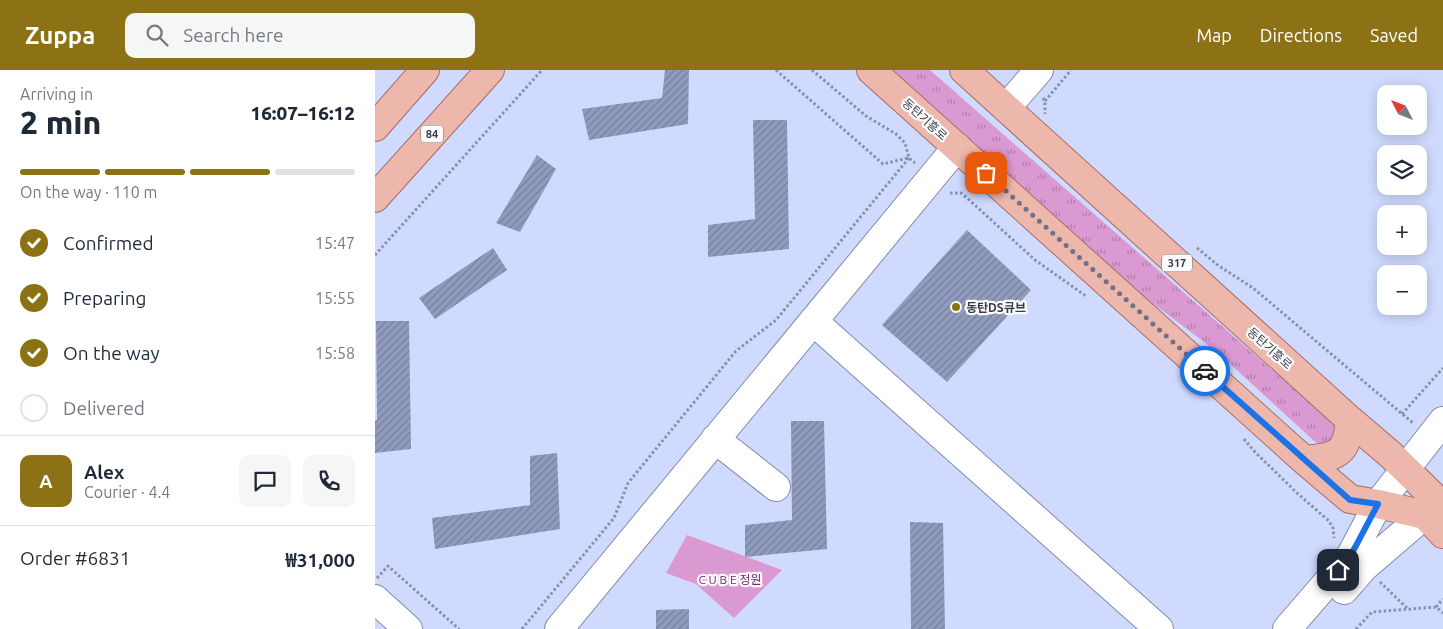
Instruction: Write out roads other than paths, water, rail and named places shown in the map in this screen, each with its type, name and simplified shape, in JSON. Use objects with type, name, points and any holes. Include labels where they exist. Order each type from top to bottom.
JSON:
[{"type":"main road","points":[[375,126],[425,70]]},
{"type":"main road","name":"84","points":[[375,198],[490,70]]},
{"type":"main road","name":"동탄기흥로","points":[[871,70],[1350,500],[1439,511]]},
{"type":"main road","name":"동탄기흥로","points":[[964,70],[1405,469],[1439,511]]},
{"type":"main road","points":[[1304,460],[1326,458],[1342,450],[1348,437],[1350,420]]},
{"type":"street","points":[[1006,108],[1039,70]]},
{"type":"street","points":[[559,629],[957,147]]},
{"type":"street","points":[[813,321],[1159,629]]},
{"type":"street","points":[[1287,629],[1351,555],[1378,504],[1405,469],[1434,423]]},
{"type":"street","points":[[715,439],[776,487]]},
{"type":"street","points":[[1310,629],[1364,567],[1439,511]]},
{"type":"street","points":[[375,599],[408,629]]},
{"type":"place","name":"동탄DS큐브","points":[[956,307]]},
{"type":"park label","name":"C U B E 정원","points":[[730,579]]}]
